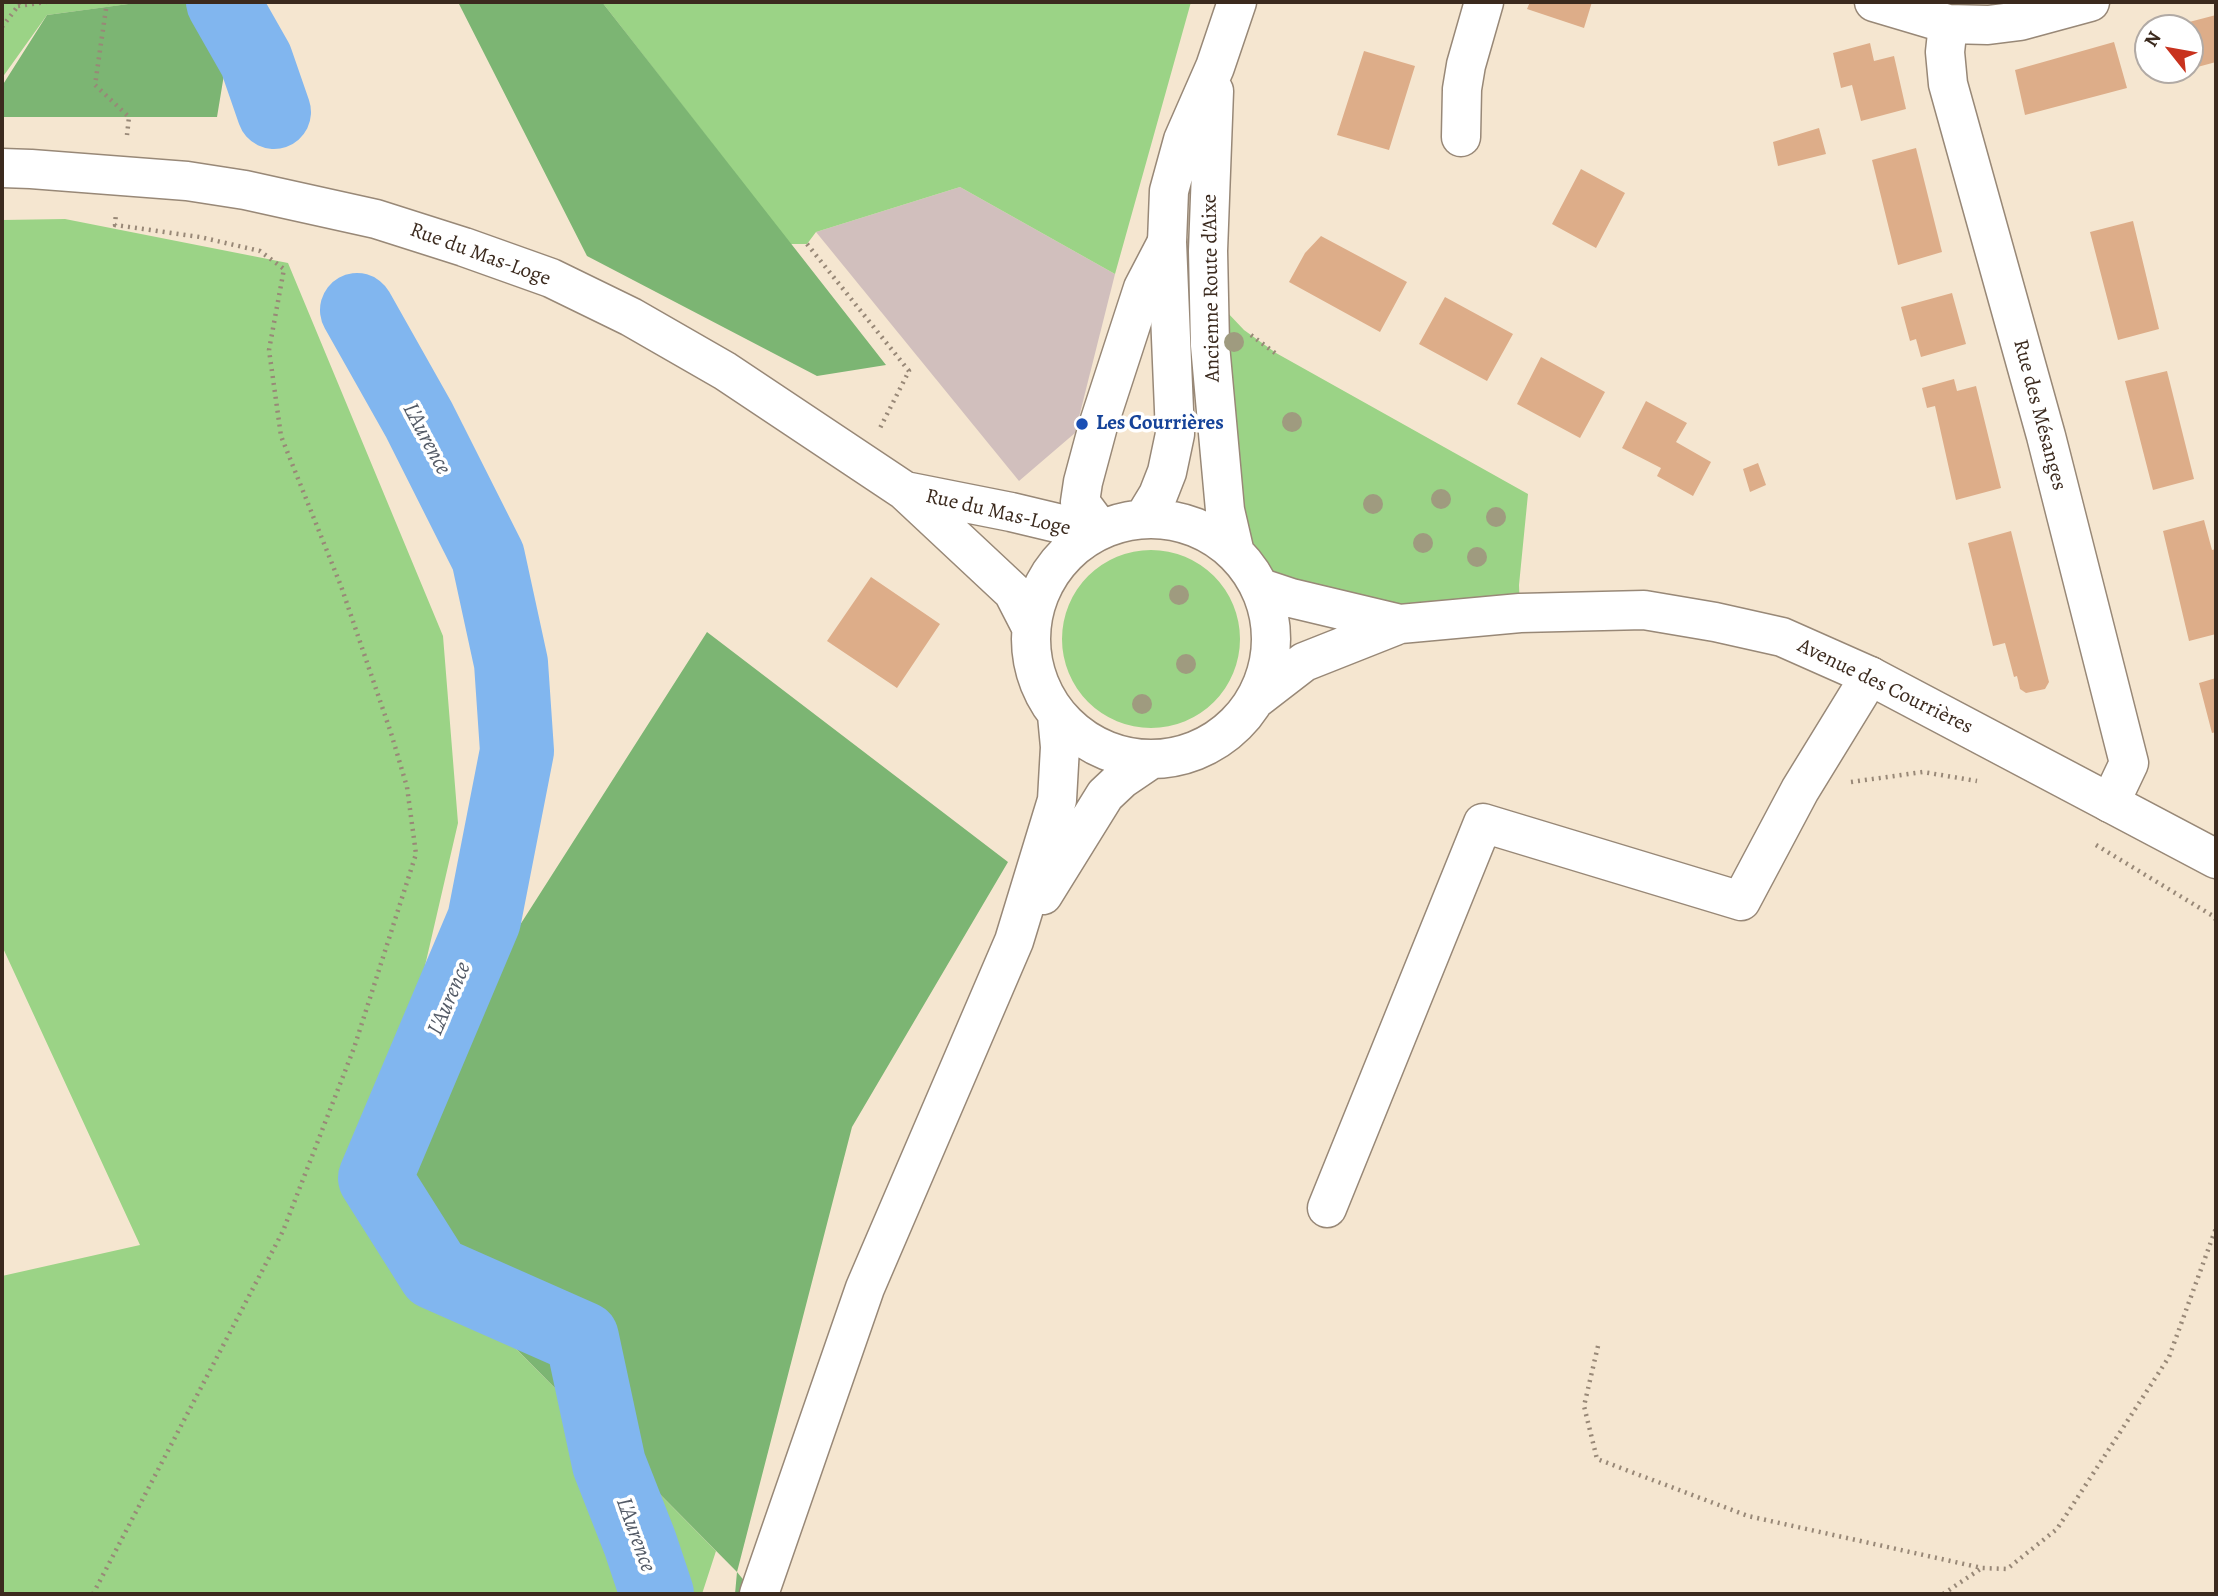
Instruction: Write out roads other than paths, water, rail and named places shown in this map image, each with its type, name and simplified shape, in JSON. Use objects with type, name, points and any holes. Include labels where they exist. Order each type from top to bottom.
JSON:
[{"type":"main road","points":[[1144,518],[1158,495],[1167,472],[1175,434],[1167,242],[1169,191],[1184,140],[1215,67],[1237,2]]},
{"type":"main road","points":[[1461,137],[1464,77],[1484,2]]},
{"type":"main road","points":[[1874,2],[1948,24],[2021,22],[2090,2]]},
{"type":"main road","name":"Rue des Mésanges","points":[[1948,24],[1945,52],[1948,83],[2046,436],[2129,762],[2110,803]]},
{"type":"main road","name":"Ancienne Route d'Aixe","points":[[1215,67],[1208,251],[1210,345],[1225,510],[1234,549]]},
{"type":"main road","name":"Rue du Mas-Loge","points":[[2,168],[122,175],[245,190],[376,219],[551,278],[631,317],[725,371],[905,491],[1013,592],[1031,627]]},
{"type":"main road","points":[[1095,532],[1080,502],[1083,482],[1098,426],[1143,288],[1167,242]]},
{"type":"main road","name":"Rue du Mas-Loge","points":[[905,491],[1095,532]]},
{"type":"main road","points":[[1144,518],[1175,520],[1203,530],[1234,549],[1261,587],[1271,624],[1270,663],[1256,699],[1237,724],[1211,744],[1181,756],[1150,760],[1115,754],[1083,739],[1057,715],[1041,688],[1032,659],[1031,627],[1037,600],[1049,574],[1068,552],[1095,532],[1122,522],[1144,518]]},
{"type":"main road","name":"Avenue des Courrières","points":[[1261,587],[1292,598],[1401,624]]},
{"type":"main road","name":"Avenue des Courrières","points":[[1256,699],[1304,662],[1401,624],[1520,613],[1644,610],[1782,637],[1870,676],[2216,859]]},
{"type":"main road","points":[[1326,1208],[1483,822],[1741,901],[1800,790],[1870,676]]},
{"type":"main road","points":[[759,1594],[865,1288],[1014,941],[1057,800],[1060,747],[1057,715]]},
{"type":"main road","points":[[1014,941],[1105,795],[1122,779],[1150,760]]},
{"type":"waterway","name":"L'Aurence","points":[[223,2],[256,60],[274,112]]},
{"type":"waterway","name":"L'Aurence","points":[[357,310],[419,420],[488,557],[511,663],[517,751],[484,920],[375,1178],[435,1273],[582,1338],[609,1464],[657,1594]]},
{"type":"place","name":"Les Courrières","points":[[1082,424]]}]
